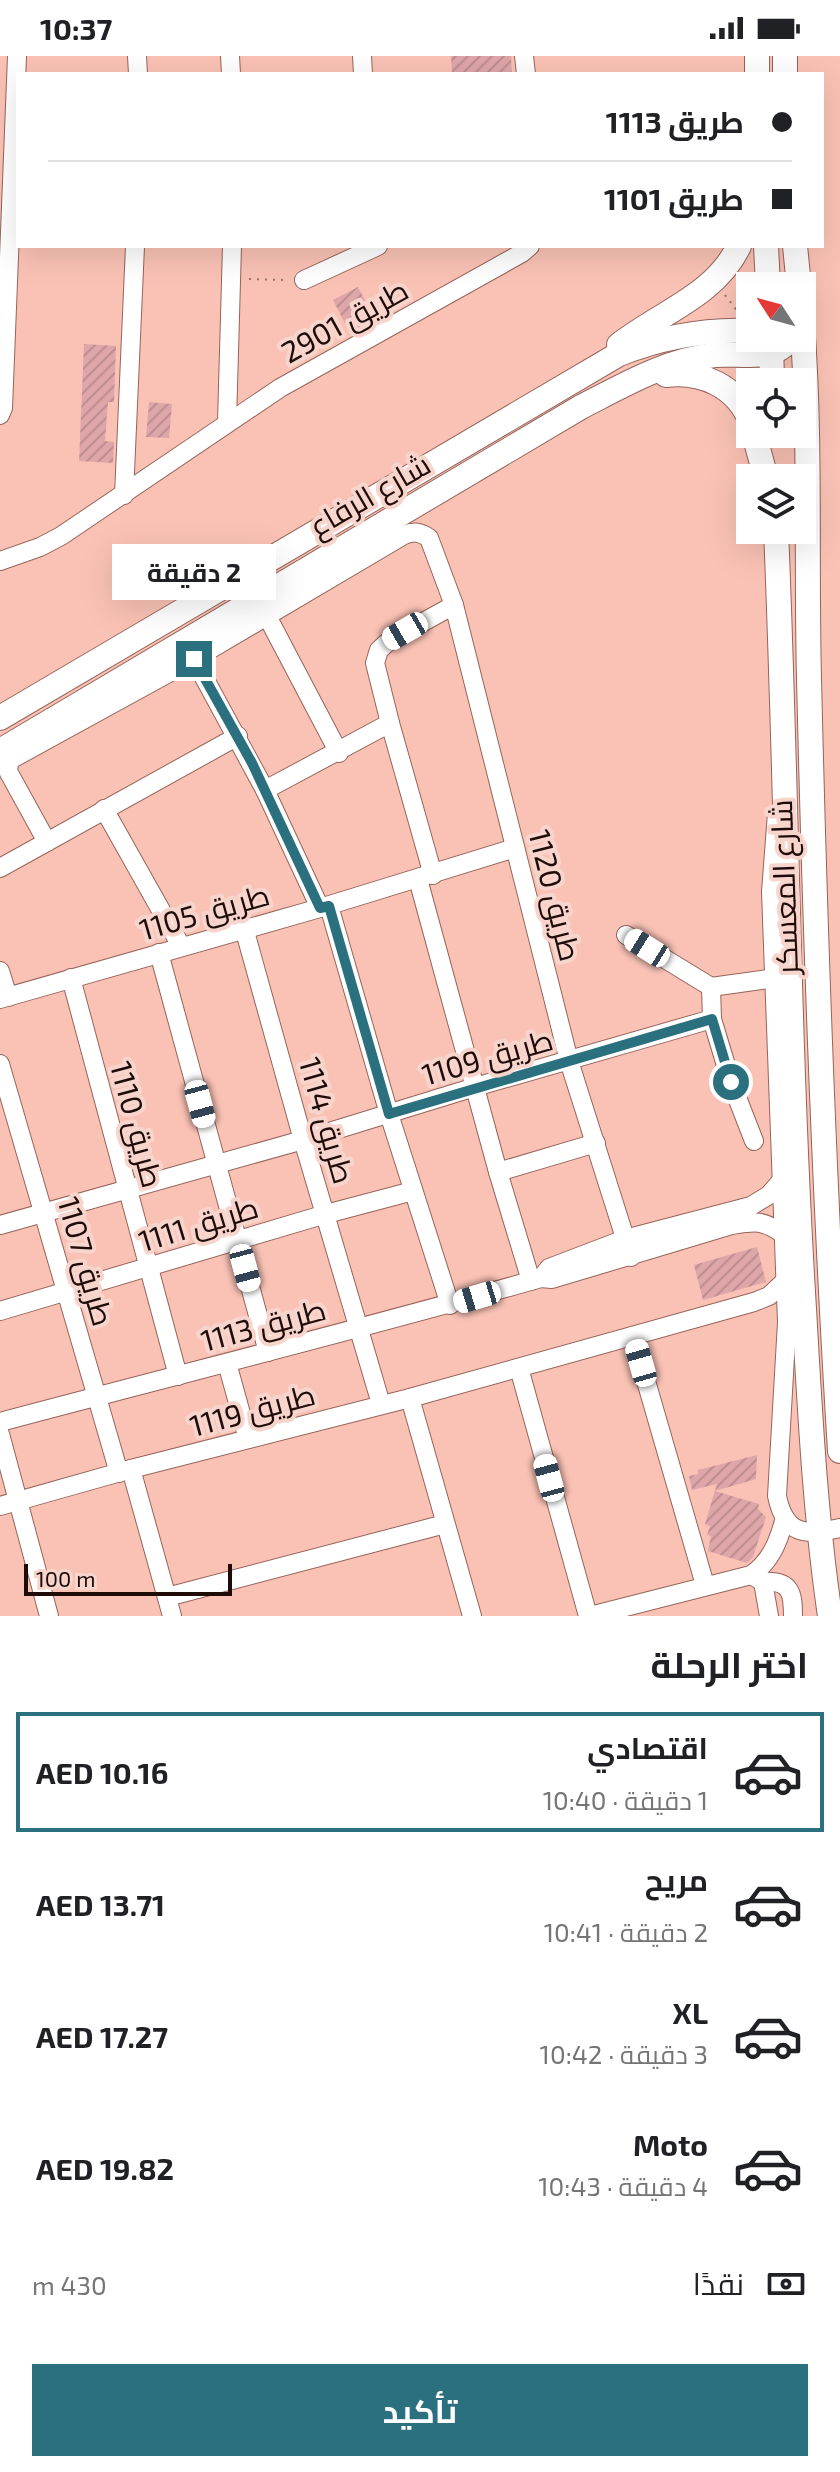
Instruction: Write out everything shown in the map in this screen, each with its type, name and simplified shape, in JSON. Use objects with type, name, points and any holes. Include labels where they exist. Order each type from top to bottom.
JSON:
[{"type":"main road","points":[[596,366],[644,327],[704,290],[723,272],[738,248]]},
{"type":"main road","points":[[766,248],[767,272]]},
{"type":"main road","points":[[795,248],[798,272]]},
{"type":"main road","name":"شارع الرفاع","points":[[0,718],[596,366],[643,344],[667,337],[736,331]]},
{"type":"main road","name":"شارع الرفاع","points":[[0,751],[555,422],[653,371],[682,361],[736,350]]},
{"type":"main road","name":"شارع المعسكر","points":[[805,352],[809,674],[825,1197],[840,1451]]},
{"type":"main road","points":[[625,385],[682,373],[702,376],[729,391],[736,399]]},
{"type":"main road","name":"شارع المعسكر","points":[[776,544],[786,911],[800,1241],[829,1524],[830,1616]]},
{"type":"main road","points":[[796,544],[799,642],[809,674]]},
{"type":"street","points":[[0,415],[3,408],[6,170],[17,56]]},
{"type":"street","points":[[124,495],[135,248]]},
{"type":"street","name":"طريق 2901","points":[[227,422],[232,248]]},
{"type":"street","points":[[304,280],[374,248]]},
{"type":"street","name":"طريق 2901","points":[[0,561],[61,536],[280,388],[528,248]]},
{"type":"street","name":"طريق 1120","points":[[267,616],[404,535],[421,533],[429,538],[454,605],[569,1061],[628,1248]]},
{"type":"street","points":[[454,605],[389,641],[379,650],[375,663],[475,1087],[498,1172],[536,1279]]},
{"type":"street","points":[[47,842],[9,773],[10,760],[267,616],[339,753]]},
{"type":"street","points":[[194,659],[238,736],[324,907],[450,1305]]},
{"type":"street","points":[[265,790],[390,723]]},
{"type":"street","points":[[0,868],[238,736]]},
{"type":"street","points":[[769,1616],[757,1579],[760,1569],[775,1548],[784,1521],[777,1496],[787,1279],[772,862],[783,763]]},
{"type":"street","points":[[104,809],[181,946]]},
{"type":"street","name":"طريق 1105","points":[[4,998],[324,907],[515,848]]},
{"type":"street","name":"طريق 1114","points":[[244,928],[359,1326]]},
{"type":"street","points":[[626,935],[711,987],[775,978]]},
{"type":"street","points":[[159,953],[268,1352]]},
{"type":"street","points":[[0,971],[4,998]]},
{"type":"street","name":"طريق 1110","points":[[71,978],[178,1376]]},
{"type":"street","points":[[711,987],[712,1019],[731,1082],[754,1141]]},
{"type":"street","name":"طريق 1109","points":[[0,1225],[303,1140],[712,1019]]},
{"type":"street","name":"طريق 1107","points":[[0,1064],[96,1397],[125,1471],[172,1616]]},
{"type":"street","points":[[498,1172],[596,1143]]},
{"type":"street","name":"طريق 1113","points":[[0,1422],[359,1326],[450,1305],[536,1279],[552,1279],[628,1248],[751,1206],[769,1195],[782,1180]]},
{"type":"street","name":"طريق 1111","points":[[0,1311],[413,1191]]},
{"type":"street","name":"طريق 1113","points":[[628,1248],[752,1222],[768,1223],[783,1234]]},
{"type":"street","name":"طريق 1119","points":[[9,1504],[410,1398],[754,1302],[769,1296],[787,1279]]},
{"type":"street","points":[[754,1302],[769,1307],[787,1322]]},
{"type":"street","points":[[359,1326],[381,1404]]},
{"type":"street","points":[[633,1336],[705,1585]]},
{"type":"street","points":[[227,1363],[248,1439]]},
{"type":"street","points":[[519,1368],[589,1616],[705,1585],[757,1579],[773,1581],[788,1588],[793,1595],[793,1616]]},
{"type":"street","points":[[410,1398],[472,1616]]},
{"type":"street","points":[[0,1434],[9,1504],[49,1616]]},
{"type":"street","points":[[784,1521],[809,1533],[829,1524]]},
{"type":"street","points":[[167,1597],[445,1524]]},
{"type":"path","points":[[232,278],[304,280]]},
{"type":"building","points":[[451,56],[511,56],[512,72],[452,72]]},
{"type":"building","points":[[358,287],[376,321],[351,335],[333,300]]},
{"type":"building","points":[[84,344],[116,346],[114,402],[108,402],[105,441],[114,442],[113,463],[79,461]]},
{"type":"building","points":[[149,402],[172,404],[169,438],[146,437]]},
{"type":"building","points":[[757,1247],[766,1282],[703,1300],[694,1265]]},
{"type":"building","points":[[757,1455],[756,1479],[715,1491],[759,1504],[758,1509],[766,1517],[753,1557],[747,1563],[708,1551],[710,1526],[705,1524],[717,1484],[692,1490],[689,1476],[698,1474],[698,1470]]},
{"type":"route","points":[[194,659],[252,763],[320,908],[329,906],[389,1114],[712,1019],[731,1082]]}]
